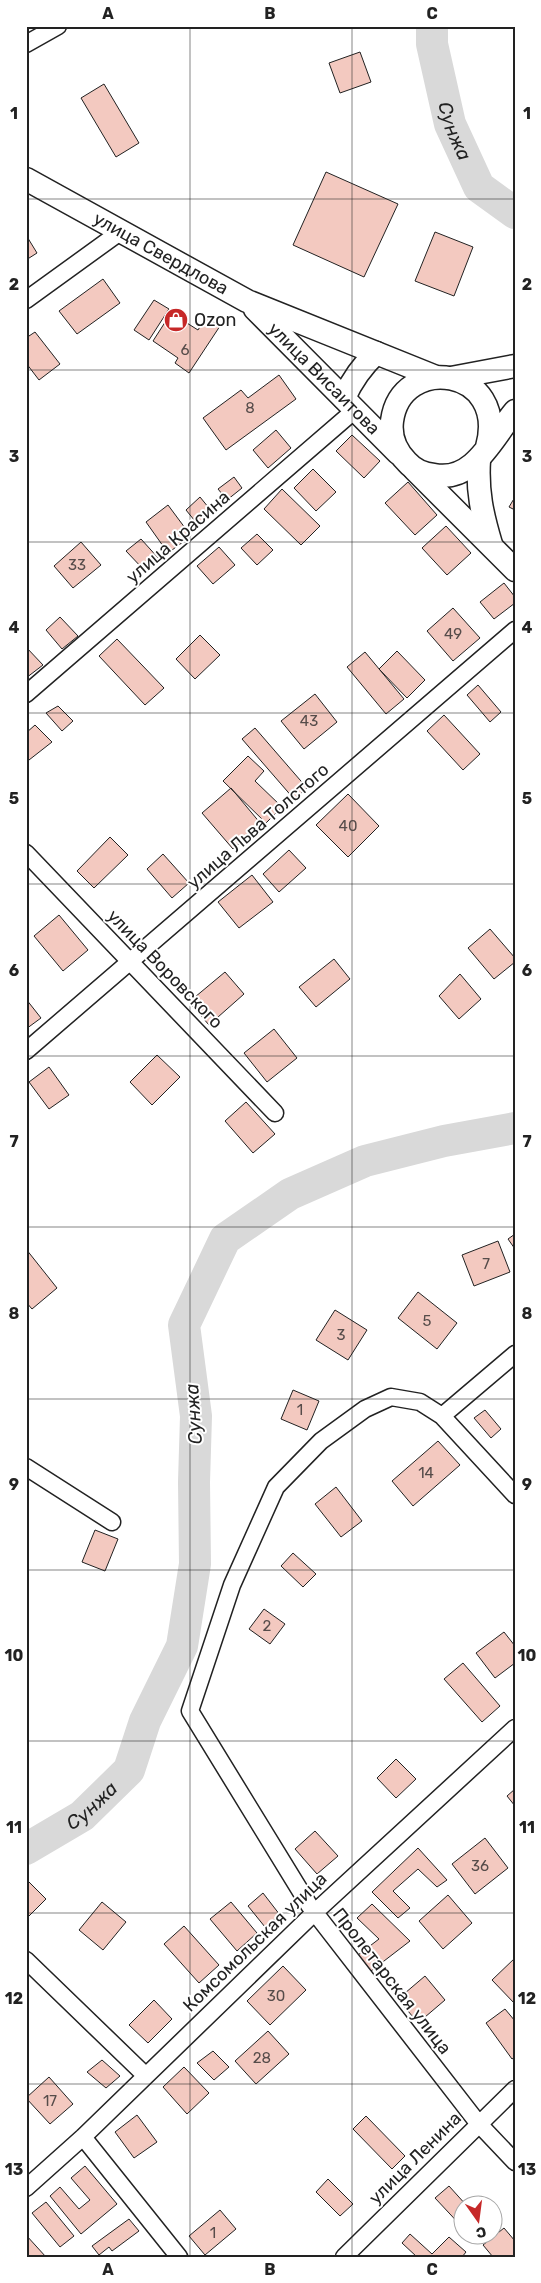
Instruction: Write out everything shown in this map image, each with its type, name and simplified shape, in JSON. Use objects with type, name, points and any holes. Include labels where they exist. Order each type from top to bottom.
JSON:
[{"type":"street","points":[[26,44],[58,26]]},
{"type":"street","name":"улица Свердлова","points":[[26,179],[247,301],[376,353],[444,377]]},
{"type":"street","points":[[26,300],[120,232]]},
{"type":"street","name":"улица Висаитова","points":[[247,301],[515,570]]},
{"type":"street","points":[[349,404],[352,380],[376,353]]},
{"type":"street","points":[[515,366],[422,381],[409,389],[399,400],[393,413],[391,428],[394,443],[406,461],[424,474],[439,476],[461,472],[483,453],[515,411]]},
{"type":"street","points":[[444,377],[465,383],[477,392],[486,404],[491,418],[491,432],[483,453],[478,486],[482,511],[492,548]]},
{"type":"street","name":"улица Красина","points":[[26,694],[349,404]]},
{"type":"street","name":"улица Льва Толстого","points":[[26,1051],[515,630]]},
{"type":"street","name":"улица Воровского","points":[[26,853],[275,1113]]},
{"type":"street","points":[[515,1354],[442,1416],[515,1494]]},
{"type":"street","name":"Пролетарская улица","points":[[442,1416],[420,1402],[390,1397],[365,1409],[321,1441],[276,1487],[232,1585],[190,1711],[314,1912],[478,2123],[515,2162]]},
{"type":"street","points":[[26,1467],[112,1522]]},
{"type":"street","name":"Комсомольская улица","points":[[26,2188],[83,2137],[314,1912],[515,1728]]},
{"type":"street","points":[[26,1960],[146,2076]]},
{"type":"street","name":"улица Ленина","points":[[344,2257],[478,2123],[515,2089]]},
{"type":"street","points":[[83,2137],[179,2257]]},
{"type":"building","points":[[360,52],[371,82],[340,93],[329,63]]},
{"type":"building","points":[[104,84],[139,143],[116,157],[81,98]]},
{"type":"building","points":[[326,172],[398,204],[364,277],[293,245]]},
{"type":"building","points":[[435,232],[473,247],[454,296],[415,281]]},
{"type":"building","points":[[26,235],[37,253],[26,260]]},
{"type":"building","points":[[103,279],[120,303],[77,334],[59,311]]},
{"type":"building","points":[[154,300],[169,309],[149,340],[134,330]]},
{"type":"building","points":[[171,313],[198,330],[206,317],[220,326],[189,373],[175,363],[178,358],[153,341]]},
{"type":"building","points":[[35,332],[60,364],[39,380],[26,363],[26,338]]},
{"type":"building","points":[[279,375],[296,399],[226,450],[203,418],[241,390],[248,398]]},
{"type":"building","points":[[276,430],[291,448],[268,468],[253,450]]},
{"type":"building","points":[[352,435],[380,461],[364,478],[336,451]]},
{"type":"building","points":[[313,469],[336,492],[316,511],[294,488]]},
{"type":"building","points":[[234,477],[242,488],[227,500],[218,489]]},
{"type":"building","points":[[408,482],[437,515],[415,535],[385,503]]},
{"type":"building","points":[[282,489],[320,526],[301,545],[264,509]]},
{"type":"building","points":[[200,497],[213,513],[199,526],[186,510]]},
{"type":"building","points":[[515,497],[515,510],[509,507]]},
{"type":"building","points":[[168,505],[191,536],[168,553],[146,522]]},
{"type":"building","points":[[446,526],[471,553],[447,575],[422,548]]},
{"type":"building","points":[[257,534],[273,550],[257,565],[241,548]]},
{"type":"building","points":[[141,539],[160,560],[145,571],[126,551]]},
{"type":"building","points":[[81,542],[101,565],[73,588],[54,566]]},
{"type":"building","points":[[219,547],[235,565],[213,584],[197,566]]},
{"type":"building","points":[[504,583],[515,597],[515,603],[494,619],[480,602]]},
{"type":"building","points":[[453,608],[480,638],[453,661],[427,631]]},
{"type":"building","points":[[60,617],[78,636],[62,649],[46,630]]},
{"type":"building","points":[[200,635],[220,655],[195,679],[176,659]]},
{"type":"building","points":[[117,639],[164,688],[145,705],[99,656]]},
{"type":"building","points":[[26,647],[43,665],[26,678]]},
{"type":"building","points":[[397,651],[425,680],[407,698],[379,669]]},
{"type":"building","points":[[365,652],[404,699],[386,714],[347,667]]},
{"type":"building","points":[[478,685],[501,712],[490,722],[467,695]]},
{"type":"building","points":[[315,694],[337,722],[304,749],[281,721]]},
{"type":"building","points":[[58,706],[73,721],[62,731],[46,713]]},
{"type":"building","points":[[444,715],[480,754],[463,770],[427,731]]},
{"type":"building","points":[[35,725],[52,742],[29,760],[26,757],[26,733]]},
{"type":"building","points":[[255,728],[307,788],[294,799],[242,739]]},
{"type":"building","points":[[248,756],[264,771],[255,781],[282,807],[266,823],[223,781]]},
{"type":"building","points":[[231,788],[261,824],[233,849],[202,813]]},
{"type":"building","points":[[348,794],[379,826],[348,857],[316,825]]},
{"type":"building","points":[[110,837],[128,855],[94,888],[77,871]]},
{"type":"building","points":[[289,850],[306,868],[279,892],[263,874]]},
{"type":"building","points":[[163,854],[189,883],[172,898],[147,869]]},
{"type":"building","points":[[252,875],[273,902],[239,928],[218,902]]},
{"type":"building","points":[[59,915],[88,950],[63,971],[34,936]]},
{"type":"building","points":[[490,929],[515,958],[515,962],[494,979],[468,948]]},
{"type":"building","points":[[334,959],[350,979],[316,1007],[299,987]]},
{"type":"building","points":[[225,972],[244,994],[209,1025],[189,1002]]},
{"type":"building","points":[[460,974],[481,999],[459,1019],[439,996]]},
{"type":"building","points":[[26,999],[41,1018],[26,1029]]},
{"type":"building","points":[[274,1029],[297,1058],[267,1082],[244,1053]]},
{"type":"building","points":[[157,1055],[180,1077],[152,1105],[130,1082]]},
{"type":"building","points":[[49,1067],[69,1095],[49,1109],[29,1082]]},
{"type":"building","points":[[246,1102],[275,1134],[253,1153],[225,1121]]},
{"type":"building","points":[[515,1234],[515,1249],[508,1239]]},
{"type":"building","points":[[498,1241],[510,1272],[474,1286],[462,1255]]},
{"type":"building","points":[[26,1249],[57,1288],[32,1309],[26,1302]]},
{"type":"building","points":[[418,1292],[457,1323],[437,1349],[398,1318]]},
{"type":"building","points":[[335,1310],[367,1330],[348,1360],[316,1340]]},
{"type":"building","points":[[293,1390],[319,1401],[307,1430],[281,1419]]},
{"type":"building","points":[[485,1410],[501,1429],[491,1438],[474,1418]]},
{"type":"building","points":[[438,1441],[460,1465],[413,1506],[392,1481]]},
{"type":"building","points":[[336,1487],[362,1521],[341,1537],[315,1504]]},
{"type":"building","points":[[95,1530],[118,1539],[105,1571],[82,1562]]},
{"type":"building","points":[[293,1553],[316,1574],[303,1587],[281,1566]]},
{"type":"building","points":[[264,1609],[285,1624],[270,1644],[249,1629]]},
{"type":"building","points":[[504,1632],[515,1646],[515,1663],[495,1678],[476,1653]]},
{"type":"building","points":[[463,1663],[500,1706],[482,1722],[444,1679]]},
{"type":"building","points":[[396,1759],[416,1779],[396,1798],[377,1778]]},
{"type":"building","points":[[515,1789],[515,1806],[507,1796]]},
{"type":"building","points":[[315,1831],[338,1856],[317,1874],[295,1849]]},
{"type":"building","points":[[485,1838],[508,1868],[475,1894],[452,1864]]},
{"type":"building","points":[[418,1848],[447,1880],[437,1887],[418,1869],[393,1891],[410,1908],[398,1918],[372,1892]]},
{"type":"building","points":[[28,1881],[46,1899],[26,1919],[26,1883]]},
{"type":"building","points":[[263,1893],[280,1915],[265,1927],[248,1906]]},
{"type":"building","points":[[448,1895],[472,1923],[443,1949],[419,1921]]},
{"type":"building","points":[[102,1902],[126,1922],[103,1950],[79,1930]]},
{"type":"building","points":[[231,1902],[257,1933],[237,1951],[210,1919]]},
{"type":"building","points":[[372,1904],[410,1941],[371,1971],[358,1955],[379,1939],[357,1918]]},
{"type":"building","points":[[184,1926],[219,1965],[199,1983],[164,1944]]},
{"type":"building","points":[[515,1958],[515,2004],[492,1980]]},
{"type":"building","points":[[283,1966],[306,1990],[270,2025],[247,2001]]},
{"type":"building","points":[[425,1976],[445,2000],[418,2023],[398,1999]]},
{"type":"building","points":[[154,2000],[172,2019],[148,2043],[129,2025]]},
{"type":"building","points":[[505,2009],[515,2021],[515,2057],[512,2059],[486,2023]]},
{"type":"building","points":[[268,2031],[289,2054],[256,2084],[235,2061]]},
{"type":"building","points":[[213,2051],[229,2067],[214,2080],[197,2063]]},
{"type":"building","points":[[102,2060],[120,2076],[106,2088],[87,2072]]},
{"type":"building","points":[[184,2067],[209,2093],[187,2114],[163,2087]]},
{"type":"building","points":[[49,2077],[73,2104],[50,2124],[26,2098]]},
{"type":"building","points":[[137,2115],[157,2142],[134,2158],[115,2132]]},
{"type":"building","points":[[366,2116],[405,2156],[392,2169],[353,2129]]},
{"type":"building","points":[[85,2166],[117,2204],[81,2234],[50,2196],[60,2187],[79,2209],[90,2200],[71,2178]]},
{"type":"building","points":[[328,2179],[353,2204],[340,2216],[316,2192]]},
{"type":"building","points":[[449,2186],[458,2196],[454,2196],[454,2218],[435,2198]]},
{"type":"building","points":[[46,2202],[74,2236],[60,2247],[32,2213]]},
{"type":"building","points":[[220,2210],[236,2229],[205,2255],[189,2236]]},
{"type":"building","points":[[129,2219],[139,2231],[112,2251],[109,2247],[99,2255],[92,2246]]},
{"type":"building","points":[[504,2228],[515,2241],[515,2257],[493,2257],[484,2246],[504,2246]]},
{"type":"building","points":[[410,2234],[432,2254],[449,2237],[454,2241],[454,2246],[459,2246],[466,2252],[462,2257],[417,2257],[402,2243]]},
{"type":"building","points":[[26,2235],[46,2257],[26,2257]]},
{"type":"waterway","name":"Сунжа","points":[[432,26],[432,44],[450,124],[479,187],[515,213]]},
{"type":"waterway","name":"Сунжа","points":[[26,1849],[82,1816],[129,1770],[145,1721],[182,1646],[195,1564],[194,1482],[196,1416],[184,1325],[225,1239],[290,1194],[365,1161],[444,1141],[515,1128]]},
{"type":"place","name":"Ozon","points":[[176,320]]}]
